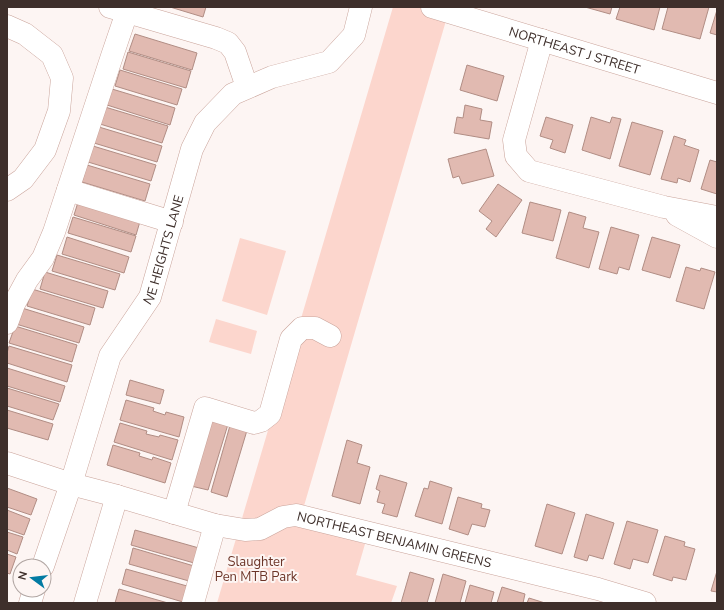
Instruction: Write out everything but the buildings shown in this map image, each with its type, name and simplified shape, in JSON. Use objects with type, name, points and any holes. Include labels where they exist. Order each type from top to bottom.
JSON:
[{"type":"street","name":"NE HEIGHTS LANE","points":[[45,558],[71,484],[110,356],[150,297],[192,150],[205,123],[233,94],[247,87],[272,77],[329,62],[354,35],[361,7]]},
{"type":"street","name":"NORTHEAST J STREET","points":[[432,7],[717,93]]},
{"type":"street","points":[[7,323],[14,304],[27,280],[43,258],[54,232],[112,56],[119,10],[216,38],[228,43],[235,52],[247,87]]},
{"type":"street","points":[[7,26],[25,34],[52,55],[62,78],[59,111],[45,150],[23,179],[7,190]]},
{"type":"street","points":[[542,40],[514,140],[516,156],[529,171],[664,208],[717,216]]},
{"type":"street","points":[[68,190],[172,222]]},
{"type":"street","points":[[664,208],[717,237]]},
{"type":"street","points":[[174,513],[205,408],[254,422],[261,421],[270,414],[291,339],[302,328],[315,328],[330,336]]},
{"type":"street","name":"NORTHEAST BENJAMIN GREENS","points":[[7,463],[71,484],[215,525],[245,530],[260,529],[284,517],[296,515],[596,596],[645,603]]},
{"type":"street","points":[[85,603],[117,496]]},
{"type":"street","points":[[193,603],[215,525]]},
{"type":"green space","name":"Slaughter Pen MTB Park","points":[[393,7],[450,7],[299,523],[365,544],[356,575],[397,586],[391,603],[217,603]]},
{"type":"green space","points":[[240,238],[286,251],[267,315],[222,301]]},
{"type":"green space","points":[[216,319],[257,331],[251,354],[209,342]]}]
